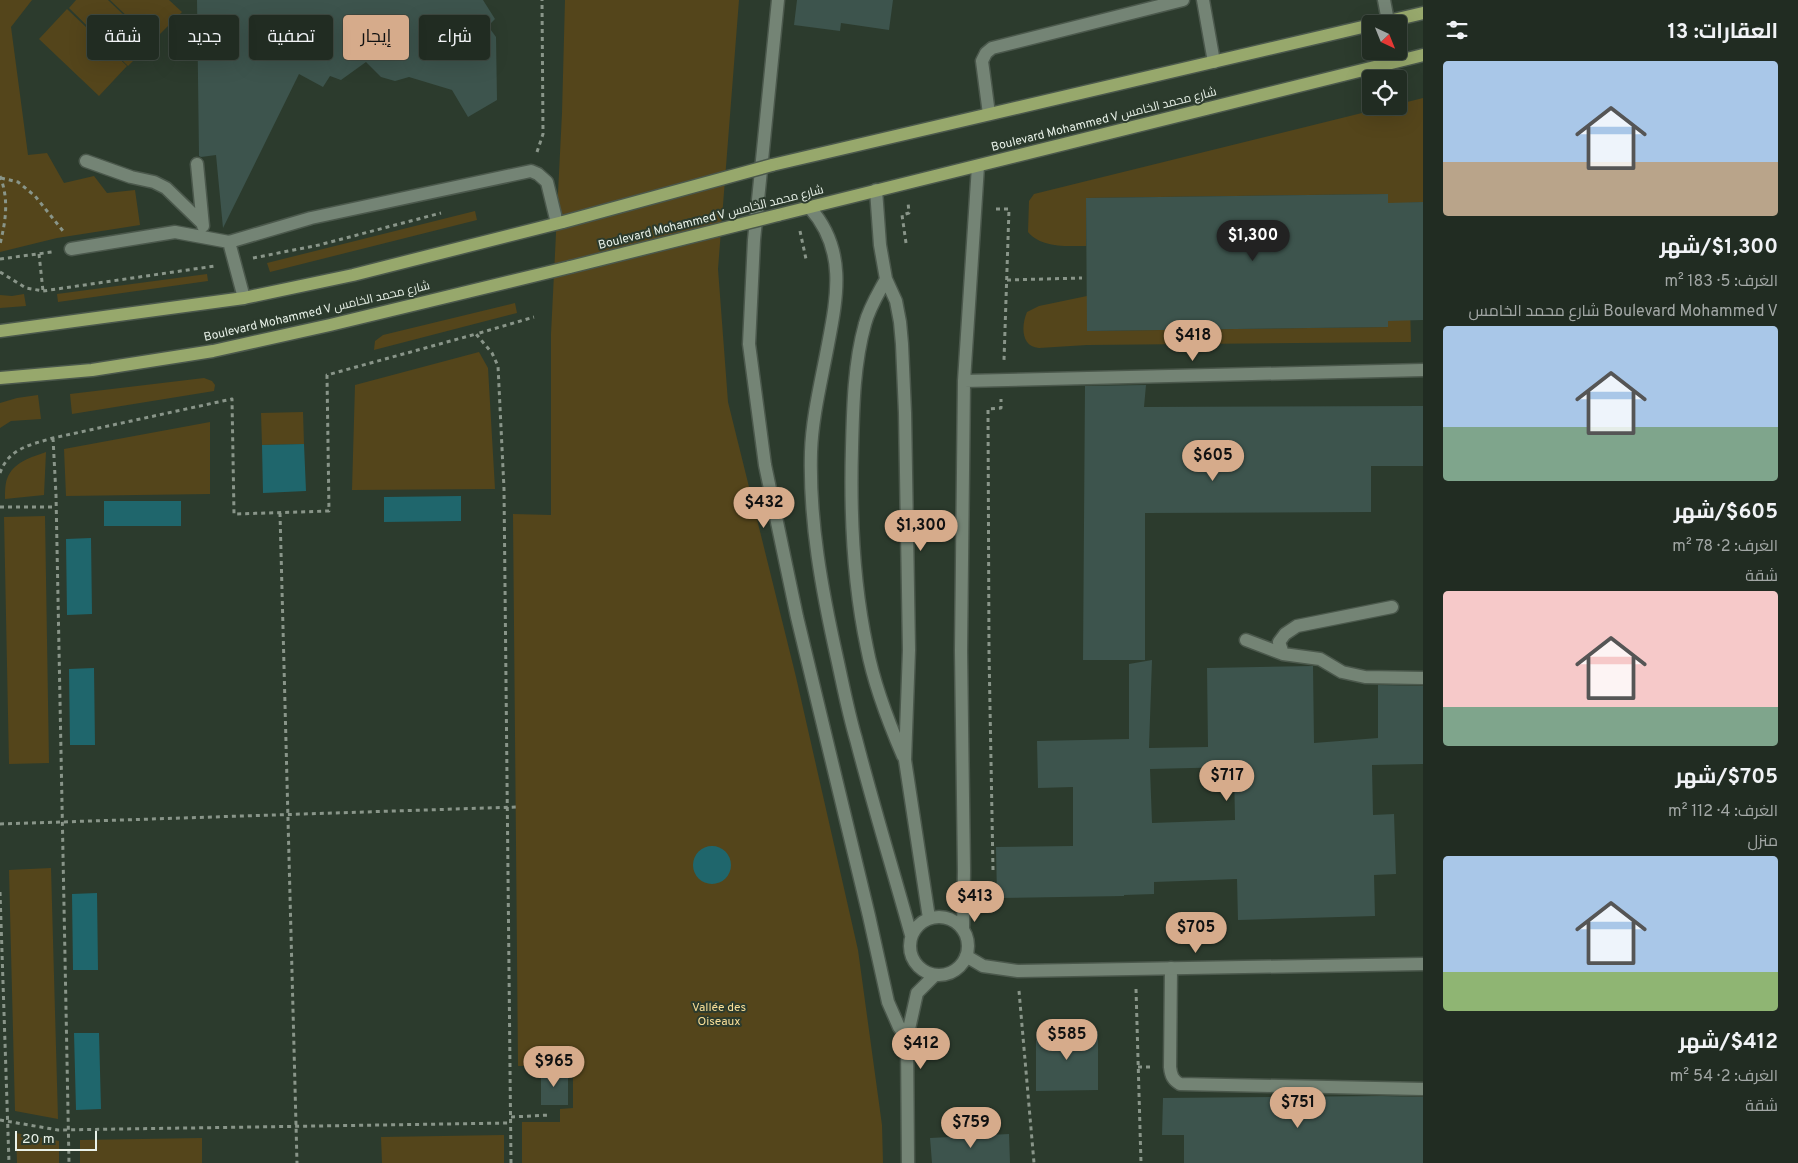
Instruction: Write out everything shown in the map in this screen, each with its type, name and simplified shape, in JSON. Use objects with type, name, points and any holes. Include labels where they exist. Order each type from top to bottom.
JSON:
[{"type":"main road","points":[[1408,16],[1423,13]]},
{"type":"main road","points":[[0,331],[244,298],[353,275],[772,165],[1362,27]]},
{"type":"main road","name":"Boulevard Mohammed V شارع محمد الخامس","points":[[0,378],[92,370],[213,351],[330,326],[1423,55]]},
{"type":"street","points":[[778,0],[754,240],[750,354],[765,465],[798,617],[888,1002],[896,1021],[907,1038]]},
{"type":"street","points":[[989,114],[982,61],[992,48],[1135,6],[1182,0]]},
{"type":"street","points":[[1203,0],[1214,62]]},
{"type":"street","points":[[1383,15],[1384,0]]},
{"type":"street","points":[[86,161],[123,175],[154,182],[166,188],[202,223]]},
{"type":"street","points":[[197,164],[204,236]]},
{"type":"street","points":[[963,930],[961,651],[964,381],[978,166]]},
{"type":"street","points":[[71,249],[175,232],[229,242],[311,218],[531,171],[547,182],[560,222]]},
{"type":"street","points":[[876,190],[880,245],[886,279],[896,301],[900,322],[905,413],[909,650],[905,760],[929,918]]},
{"type":"street","points":[[810,208],[821,220],[831,242],[837,286],[811,451],[812,504],[824,596],[855,737],[911,935],[910,949],[914,961],[923,970],[935,975],[948,974],[959,966],[966,956],[968,943],[963,930],[955,921],[942,917],[929,918],[918,925],[911,935]]},
{"type":"street","points":[[229,242],[244,298]]},
{"type":"street","points":[[886,279],[865,323],[859,350],[853,413],[850,499],[854,572],[867,648],[885,710],[905,760]]},
{"type":"street","points":[[964,381],[1423,370]]},
{"type":"street","points":[[1283,654],[1279,642],[1285,634],[1297,626],[1392,607]]},
{"type":"street","points":[[1246,640],[1283,654],[1320,659],[1342,672],[1365,677],[1423,678]]},
{"type":"street","points":[[966,956],[983,966],[1018,970],[1423,964]]},
{"type":"street","points":[[1171,968],[1170,1068],[1171,1074],[1180,1084],[1423,1090]]},
{"type":"street","points":[[908,1163],[907,1038],[917,993],[935,975]]},
{"type":"path","points":[[531,171],[543,134],[542,0]]},
{"type":"path","points":[[0,244],[6,219],[4,187],[1,177]]},
{"type":"path","points":[[1,177],[18,182],[35,196],[64,233],[71,249]]},
{"type":"path","points":[[906,183],[908,213],[902,214],[906,243]]},
{"type":"path","points":[[975,208],[1009,209],[1001,408],[988,409],[989,652],[993,870]]},
{"type":"path","points":[[796,211],[806,259]]},
{"type":"path","points":[[0,260],[39,254],[43,291]]},
{"type":"path","points":[[1007,280],[1082,278]]},
{"type":"path","points":[[0,473],[4,463],[15,451],[53,438],[232,399],[234,514],[329,511],[327,375],[534,317]]},
{"type":"path","points":[[476,334],[492,353],[498,366],[504,489],[510,1163]]},
{"type":"path","points":[[53,438],[63,822],[69,1163]]},
{"type":"path","points":[[0,507],[56,507]]},
{"type":"path","points":[[280,513],[297,1163]]},
{"type":"path","points":[[0,824],[516,807]]},
{"type":"path","points":[[0,892],[9,1163]]},
{"type":"path","points":[[1135,969],[1141,1163]]},
{"type":"path","points":[[1018,970],[1034,1163]]},
{"type":"path","points":[[510,1117],[550,1115]]},
{"type":"path","points":[[0,1120],[58,1130],[510,1123]]},
{"type":"green space","points":[[0,0],[32,0],[11,27],[28,155],[47,153],[64,183],[94,176],[107,193],[135,190],[140,225],[57,238],[0,252]]},
{"type":"green space","points":[[76,0],[108,0],[124,15],[87,15],[87,26],[69,8]]},
{"type":"green space","points":[[110,0],[169,0],[182,12],[179,15],[169,15],[169,25],[159,35],[159,15],[126,15]]},
{"type":"green space","name":"Vallée des Oiseaux","points":[[565,0],[739,0],[718,269],[728,402],[796,677],[858,950],[882,1125],[883,1163],[522,1163],[522,1122],[560,1122],[560,1109],[573,1108],[573,1065],[518,1066],[513,514],[551,515],[551,334],[562,113]]},
{"type":"green space","points":[[67,9],[87,28],[87,60],[121,60],[127,66],[99,96],[39,39]]},
{"type":"green space","points":[[122,60],[134,60],[128,66]]},
{"type":"green space","points":[[1423,98],[1423,202],[1407,203],[1411,342],[1087,345],[1039,348],[1033,347],[1026,340],[1023,329],[1027,312],[1039,306],[1087,296],[1087,331],[1388,327],[1387,194],[1086,198],[1086,246],[1055,245],[1033,237],[1028,232],[1029,201],[1034,194],[1362,113],[1362,115],[1407,115],[1407,102]]},
{"type":"green space","points":[[475,211],[477,220],[270,272],[267,263]]},
{"type":"green space","points":[[207,274],[208,281],[58,302],[57,294]]},
{"type":"green space","points":[[24,294],[26,306],[0,308],[0,295]]},
{"type":"green space","points":[[515,303],[517,313],[374,350],[375,341],[383,335]]},
{"type":"green space","points":[[479,352],[488,368],[495,489],[352,490],[355,385]]},
{"type":"green space","points":[[204,378],[212,381],[215,385],[214,391],[72,414],[70,394]]},
{"type":"green space","points":[[38,395],[41,419],[11,421],[0,428],[0,403]]},
{"type":"green space","points":[[303,412],[304,444],[262,445],[261,413]]},
{"type":"green space","points":[[210,422],[210,494],[66,496],[64,449]]},
{"type":"green space","points":[[46,452],[44,495],[5,499],[6,481],[14,468],[24,461]]},
{"type":"green space","points":[[45,516],[49,763],[9,764],[4,517]]},
{"type":"green space","points":[[51,868],[58,1119],[15,1111],[9,870]]},
{"type":"green space","points":[[16,1133],[59,1141],[59,1163],[17,1163]]},
{"type":"green space","points":[[504,1135],[504,1163],[382,1163],[381,1137]]},
{"type":"green space","points":[[202,1138],[202,1163],[80,1163],[80,1140]]},
{"type":"water","points":[[304,444],[306,491],[263,493],[262,445]]},
{"type":"water","points":[[461,496],[461,521],[384,522],[384,497]]},
{"type":"water","points":[[104,501],[181,501],[181,526],[104,526]]},
{"type":"water","points":[[91,538],[92,614],[67,615],[66,539]]},
{"type":"water","points":[[94,668],[95,745],[70,745],[69,669]]},
{"type":"water","points":[[712,846],[726,851],[731,865],[726,879],[712,884],[698,879],[693,865],[698,851]]},
{"type":"water","points":[[97,893],[98,970],[73,970],[72,894]]},
{"type":"water","points":[[74,1033],[99,1033],[101,1109],[76,1110]]},
{"type":"building","points":[[197,0],[483,0],[495,19],[490,24],[490,15],[419,15],[419,60],[490,60],[490,29],[496,37],[497,100],[468,117],[452,90],[409,77],[395,81],[381,77],[366,62],[341,80],[330,76],[323,87],[299,74],[223,228],[216,155],[199,156],[198,60],[239,60],[239,15],[197,15]]},
{"type":"building","points":[[797,0],[893,0],[889,30],[841,23],[840,31],[794,25]]},
{"type":"building","points":[[1388,194],[1388,203],[1423,202],[1423,320],[1388,321],[1388,327],[1087,331],[1086,198]]},
{"type":"building","points":[[1146,385],[1144,407],[1423,406],[1423,466],[1371,466],[1371,512],[1145,513],[1145,660],[1083,660],[1085,386]]},
{"type":"building","points":[[1152,660],[1149,748],[1208,747],[1207,668],[1313,666],[1314,743],[1378,738],[1378,685],[1423,686],[1423,764],[1372,765],[1373,815],[1394,814],[1396,874],[1374,875],[1375,916],[1238,920],[1237,879],[1154,882],[1154,894],[997,898],[996,847],[1073,846],[1073,787],[1038,788],[1037,741],[1129,739],[1129,664]],"holes":[[[1234,767],[1235,820],[1152,823],[1150,769]]]},
{"type":"building","points":[[1098,1031],[1098,1090],[1036,1091],[1036,1032]]},
{"type":"building","points":[[541,1070],[568,1070],[568,1105],[541,1105]]},
{"type":"building","points":[[1423,1097],[1423,1163],[1184,1163],[1184,1135],[1162,1135],[1163,1098]]},
{"type":"building","points":[[1009,1134],[1010,1163],[932,1163],[930,1138]]}]
